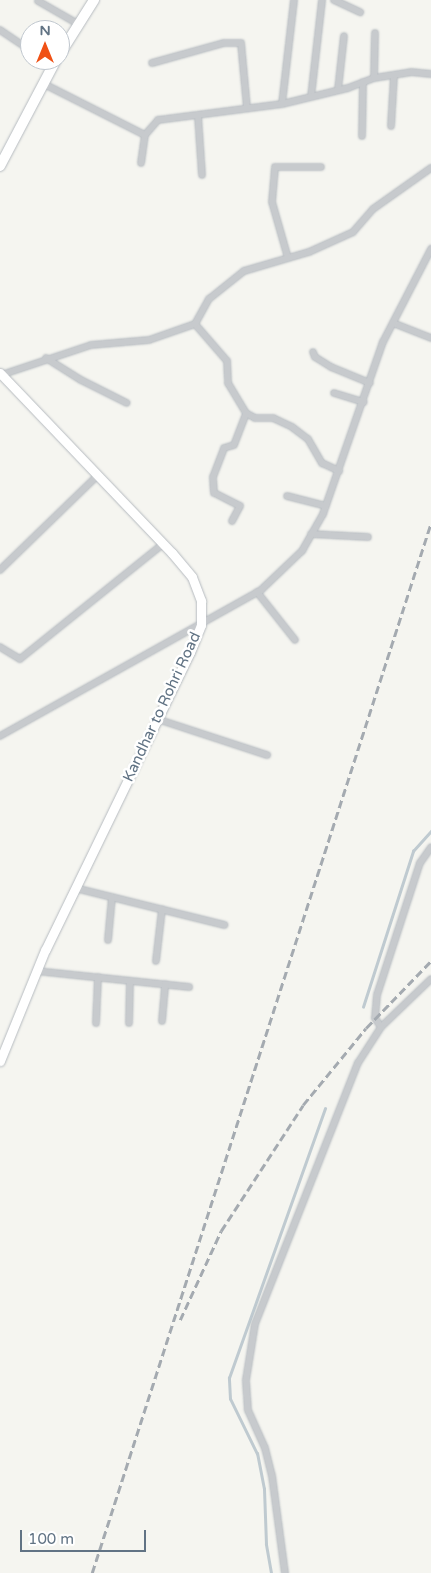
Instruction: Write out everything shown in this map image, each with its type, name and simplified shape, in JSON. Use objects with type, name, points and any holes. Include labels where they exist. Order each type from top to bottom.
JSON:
[{"type":"main road","points":[[70,37],[94,0]]},
{"type":"main road","points":[[0,166],[44,84],[49,70]]},
{"type":"street","points":[[282,104],[294,0]]},
{"type":"street","points":[[311,97],[322,0]]},
{"type":"street","points":[[334,0],[360,12]]},
{"type":"street","points":[[38,1],[78,24]]},
{"type":"street","points":[[0,30],[20,43]]},
{"type":"street","points":[[374,78],[375,33]]},
{"type":"street","points":[[338,90],[344,36]]},
{"type":"street","points":[[152,63],[224,43],[241,43],[246,108]]},
{"type":"street","points":[[141,163],[145,135],[158,120],[282,104],[338,90],[374,78],[411,72],[431,74]]},
{"type":"street","points":[[391,126],[394,75]]},
{"type":"street","points":[[362,136],[363,82]]},
{"type":"street","points":[[44,84],[145,135]]},
{"type":"street","points":[[198,116],[202,175]]},
{"type":"street","points":[[288,258],[272,202],[275,167],[321,166]]},
{"type":"street","points":[[1,374],[46,358],[92,345],[149,340],[195,324],[209,299],[244,271],[288,258],[353,232],[373,208],[431,168]]},
{"type":"street","points":[[0,736],[257,592],[302,551],[326,506],[393,323],[431,249]]},
{"type":"street","points":[[393,323],[431,338]]},
{"type":"street","points":[[195,324],[228,361],[228,383],[246,413],[254,418],[273,418],[292,427],[308,439],[322,464],[339,471]]},
{"type":"street","points":[[313,352],[315,357],[331,367],[370,383]]},
{"type":"street","points":[[46,358],[81,380],[127,403]]},
{"type":"street","name":"Kandhar to Rohri Road","points":[[0,1061],[36,971],[201,625],[201,601],[192,577],[1,374]]},
{"type":"street","points":[[334,393],[364,402]]},
{"type":"street","points":[[232,521],[240,506],[214,493],[213,477],[224,448],[234,445],[246,413]]},
{"type":"street","points":[[0,570],[98,475]]},
{"type":"street","points":[[287,496],[326,506]]},
{"type":"street","points":[[311,534],[368,537]]},
{"type":"street","points":[[0,647],[20,659],[163,544]]},
{"type":"street","points":[[257,592],[295,640]]},
{"type":"street","points":[[157,719],[267,755]]},
{"type":"street","points":[[381,1028],[375,1018],[378,995],[420,863],[431,847]]},
{"type":"street","points":[[75,888],[225,925]]},
{"type":"street","points":[[108,940],[112,897]]},
{"type":"street","points":[[156,961],[162,909]]},
{"type":"street","points":[[36,971],[189,987]]},
{"type":"street","points":[[96,1023],[98,977]]},
{"type":"street","points":[[285,1573],[272,1476],[265,1448],[248,1410],[246,1380],[255,1324],[358,1063],[381,1028],[431,979]]},
{"type":"street","points":[[129,1022],[130,981]]},
{"type":"street","points":[[162,1021],[165,984]]},
{"type":"waterway","points":[[363,1007],[413,851],[431,831]]},
{"type":"waterway","points":[[271,1573],[266,1544],[264,1489],[257,1454],[230,1399],[229,1378],[325,1109]]},
{"type":"railway","points":[[92,1573],[431,523]]},
{"type":"railway","points":[[180,1320],[221,1231],[303,1105],[366,1028],[431,961]]}]
